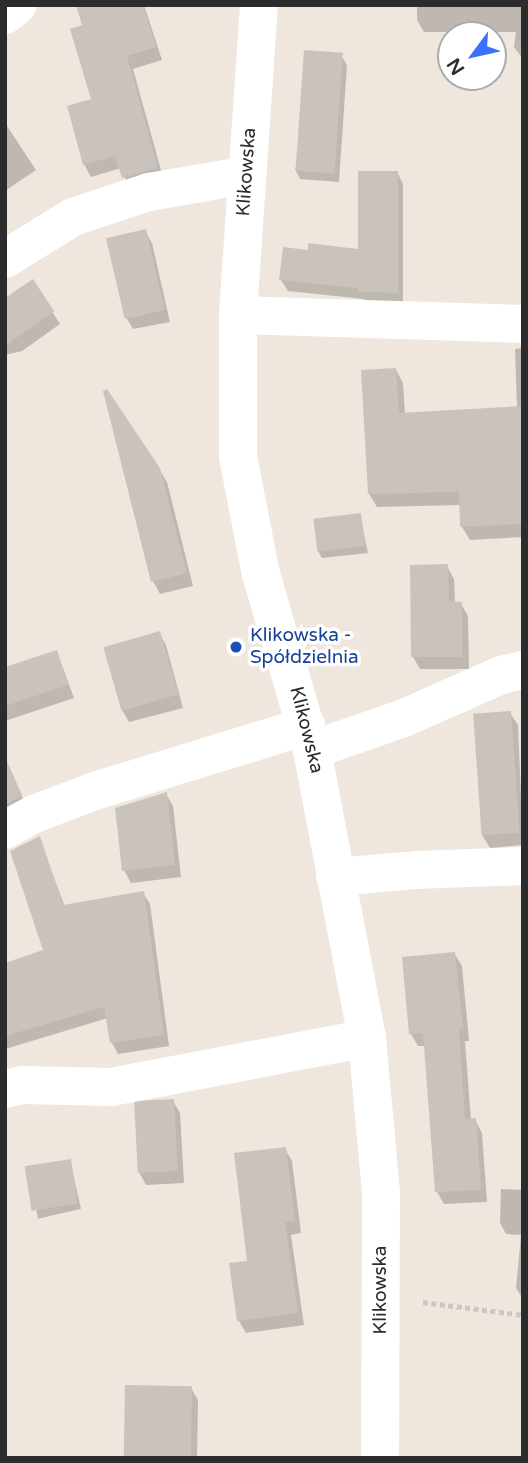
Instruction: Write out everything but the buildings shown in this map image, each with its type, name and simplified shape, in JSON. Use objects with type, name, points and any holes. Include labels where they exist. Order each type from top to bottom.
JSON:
[{"type":"street","points":[[5,15],[18,5]]},
{"type":"street","name":"Klikowska","points":[[259,5],[238,315],[238,457],[261,574],[309,738],[367,1038],[381,1191],[380,1458]]},
{"type":"street","points":[[5,259],[73,217],[149,192],[247,175]]},
{"type":"street","points":[[238,315],[523,324]]},
{"type":"street","points":[[5,830],[34,814],[97,790],[309,738],[404,718],[501,675],[523,670]]},
{"type":"street","points":[[335,877],[416,870],[523,866]]},
{"type":"street","points":[[5,1088],[23,1085],[111,1087],[367,1038]]},
{"type":"path","points":[[381,1296],[523,1315]]},
{"type":"place","name":"Klikowska - Spółdzielnia","points":[[236,647]]}]
